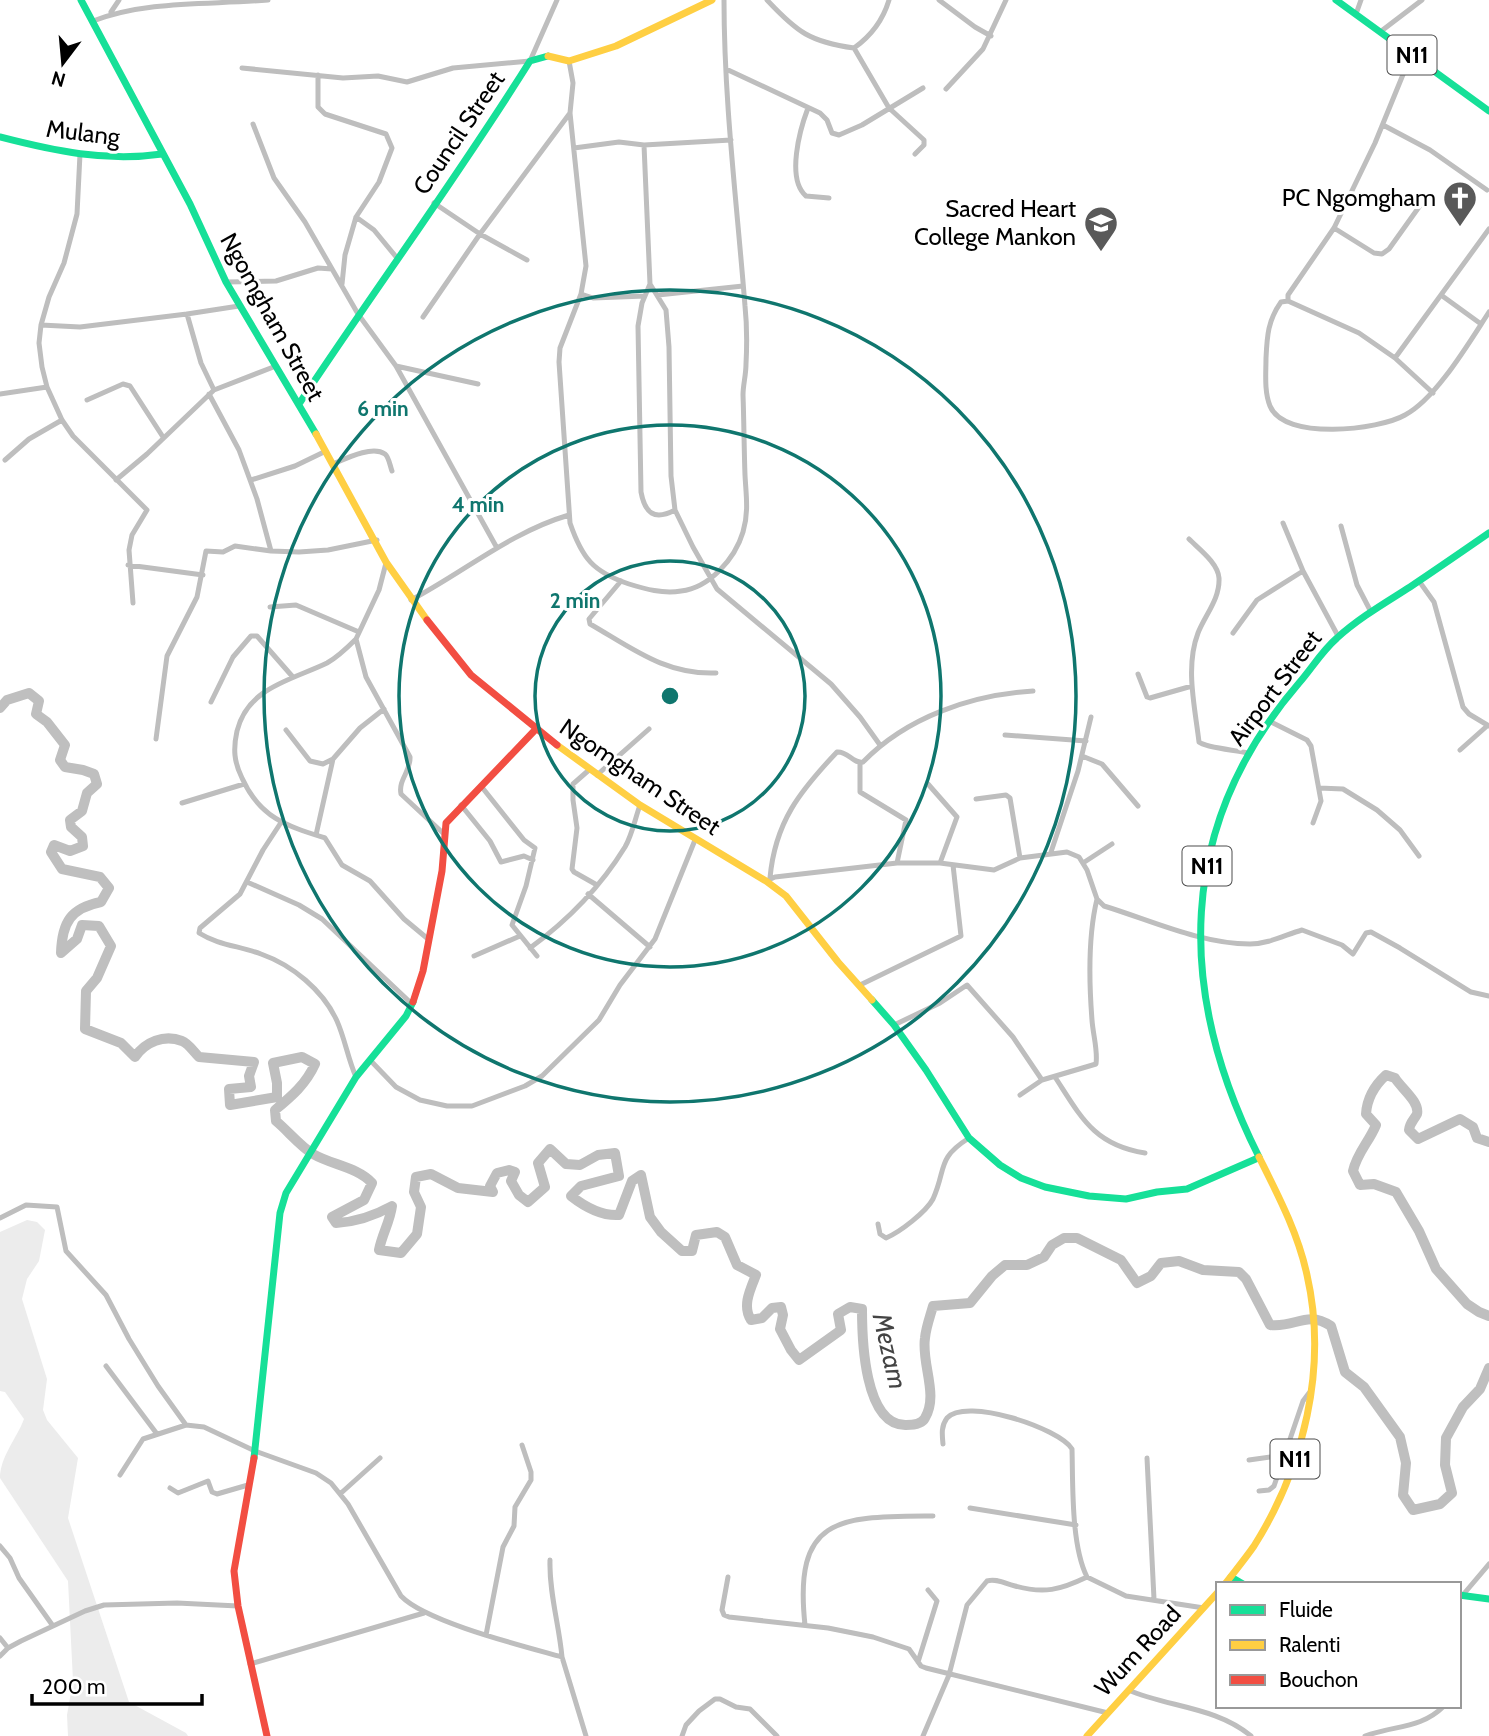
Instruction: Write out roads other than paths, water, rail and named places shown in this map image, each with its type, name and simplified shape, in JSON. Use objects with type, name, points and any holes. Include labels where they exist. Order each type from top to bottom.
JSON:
[{"type":"main road","name":"Ngomgham Street","points":[[80,0],[190,204],[239,306],[326,451],[377,540],[386,562],[411,600],[471,675],[536,729],[640,806],[768,879],[894,1026],[926,1070],[969,1139],[1000,1165],[1033,1183],[1089,1196],[1126,1199],[1187,1189],[1258,1158]]},
{"type":"main road","name":"Council Street","points":[[299,404],[358,313],[495,119],[530,61],[549,56],[569,61],[616,46],[712,0]]},
{"type":"main road","name":"N11","points":[[1336,0],[1489,111]]},
{"type":"main road","name":"Mulang","points":[[0,137],[41,148],[80,154],[136,159],[162,154]]},
{"type":"main road","points":[[291,391],[309,388]]},
{"type":"main road","name":"Airport Street","points":[[1312,1391],[1316,1350],[1314,1317],[1293,1227],[1230,1094],[1216,1049],[1204,991],[1201,937],[1205,876],[1227,795],[1248,753],[1291,692],[1338,636],[1489,533]]},
{"type":"main road","points":[[267,1736],[238,1606],[234,1571],[255,1451],[280,1213],[286,1193],[356,1077],[406,1016],[412,1004],[423,971],[442,871],[444,834],[450,818],[536,729]]},
{"type":"main road","name":"N11","points":[[1228,1580],[1254,1546],[1283,1490],[1305,1428],[1312,1391]]},
{"type":"main road","name":"Wum Road","points":[[1087,1736],[1216,1594]]},
{"type":"main road","points":[[1461,1595],[1489,1600]]},
{"type":"street","points":[[111,12],[119,0]]},
{"type":"street","points":[[93,22],[111,12],[165,2],[268,0]]},
{"type":"street","points":[[242,68],[343,78],[378,76],[407,82],[453,68],[530,61],[557,0]]},
{"type":"street","points":[[569,61],[573,83],[570,113],[586,266],[581,294],[561,348],[559,362],[569,515],[577,542],[588,561],[608,576],[663,592],[682,591],[697,587],[733,556],[743,533],[748,507],[743,391],[747,360],[726,69],[724,0]]},
{"type":"street","points":[[767,0],[793,27],[810,38],[854,48],[889,108],[924,140],[924,145],[915,155]]},
{"type":"street","points":[[854,48],[866,39],[880,20],[889,0]]},
{"type":"street","points":[[939,0],[990,36]]},
{"type":"street","points":[[946,89],[983,49],[1006,0]]},
{"type":"street","points":[[1356,14],[1362,0]]},
{"type":"street","points":[[1407,10],[1409,0]]},
{"type":"street","points":[[1380,32],[1422,0]]},
{"type":"street","points":[[1288,301],[1288,295],[1334,228],[1383,125],[1412,55]]},
{"type":"street","points":[[726,69],[761,83],[824,116],[832,133],[839,135],[862,125],[923,88]]},
{"type":"street","points":[[317,75],[318,107],[325,114],[386,134],[392,148],[379,182],[356,217],[345,255],[342,284]]},
{"type":"street","points":[[808,108],[795,161],[800,189],[806,196],[829,198]]},
{"type":"street","points":[[423,317],[480,234],[570,113]]},
{"type":"street","points":[[253,124],[268,169],[305,222],[358,313],[396,366],[497,548]]},
{"type":"street","points":[[1383,125],[1430,150],[1488,190]]},
{"type":"street","points":[[574,148],[619,142],[644,145],[731,140]]},
{"type":"street","points":[[644,145],[650,284],[638,326],[640,492],[646,508],[654,515],[660,516],[675,510]]},
{"type":"street","points":[[80,154],[77,214],[64,263],[49,297],[39,342],[47,387],[62,420],[74,436],[147,510],[132,535],[128,565],[133,603]]},
{"type":"street","points":[[1334,228],[1374,253],[1382,254],[1389,249],[1424,200]]},
{"type":"street","points":[[434,203],[480,234],[527,260]]},
{"type":"street","points":[[356,217],[374,230],[397,258]]},
{"type":"street","points":[[1395,358],[1489,229]]},
{"type":"street","points":[[318,268],[326,259]]},
{"type":"street","points":[[226,282],[276,281],[318,268],[332,269]]},
{"type":"street","points":[[650,284],[666,310],[671,476],[675,510],[709,578],[725,596],[831,684],[880,745]]},
{"type":"street","points":[[658,295],[743,286]]},
{"type":"street","points":[[581,294],[593,299],[645,296]]},
{"type":"street","points":[[1441,295],[1481,324]]},
{"type":"street","points":[[1433,393],[1395,358],[1359,333],[1288,301],[1281,302],[1270,316],[1266,348],[1270,407],[1282,420],[1314,429],[1368,428],[1406,415],[1433,393],[1489,312]]},
{"type":"street","points":[[41,325],[80,327],[239,306]]},
{"type":"street","points":[[187,314],[211,392],[251,480],[271,551]]},
{"type":"street","points":[[116,480],[211,392],[276,366]]},
{"type":"street","points":[[396,366],[478,384]]},
{"type":"street","points":[[87,400],[123,384],[130,386],[163,437]]},
{"type":"street","points":[[0,394],[47,387]]},
{"type":"street","points":[[5,460],[29,439],[62,420]]},
{"type":"street","points":[[251,480],[295,466],[326,451]]},
{"type":"street","points":[[333,464],[356,454],[381,453],[388,457],[392,471]]},
{"type":"street","points":[[411,600],[452,578],[518,534],[569,515]]},
{"type":"street","points":[[1283,523],[1303,571],[1338,636]]},
{"type":"street","points":[[1341,526],[1357,585],[1371,612]]},
{"type":"street","points":[[1189,539],[1214,566],[1219,579],[1214,603],[1198,634],[1193,655],[1192,686],[1201,745],[1248,753]]},
{"type":"street","points":[[156,739],[167,656],[190,614],[203,575],[206,551],[223,552],[235,546],[271,551],[328,550],[377,540]]},
{"type":"street","points":[[386,562],[383,579],[371,611],[356,639],[335,658],[273,685],[259,696],[248,708],[239,726],[234,762],[244,785],[265,810],[281,824],[328,840],[342,865],[370,881],[404,919],[428,939]]},
{"type":"street","points":[[128,565],[203,575]]},
{"type":"street","points":[[1233,633],[1257,600],[1303,571]]},
{"type":"street","points":[[383,579],[394,574]]},
{"type":"street","points":[[621,581],[589,619],[590,624],[674,670],[699,674],[716,673]]},
{"type":"street","points":[[1419,581],[1434,602],[1463,707],[1488,726],[1460,750]]},
{"type":"street","points":[[270,607],[296,605],[359,632]]},
{"type":"street","points":[[211,702],[233,657],[251,636],[257,636],[292,676]]},
{"type":"street","points":[[356,639],[366,677],[410,757],[411,765],[400,786],[401,794],[444,834]]},
{"type":"street","points":[[1138,674],[1147,697],[1150,698],[1192,686]]},
{"type":"street","points":[[897,863],[906,820],[860,792],[860,763],[880,745],[943,710],[1003,693],[1033,691]]},
{"type":"street","points":[[286,730],[310,761],[323,764],[333,758],[360,728],[384,709]]},
{"type":"street","points":[[1051,852],[1082,756],[1091,717]]},
{"type":"street","points":[[1269,721],[1309,743],[1319,788],[1320,807],[1313,823]]},
{"type":"street","points":[[597,775],[649,729]]},
{"type":"street","points":[[1006,735],[1086,741]]},
{"type":"street","points":[[860,763],[843,752],[837,752],[807,785],[793,803],[780,830],[768,879],[897,863],[940,863],[994,870],[1020,858],[1051,852],[1073,853],[1083,863],[1097,899],[1104,906],[1201,937],[1250,944],[1289,936],[1301,930],[1342,945],[1353,954],[1366,933],[1371,932],[1471,992],[1489,996]]},
{"type":"street","points":[[1082,756],[1102,764],[1138,807]]},
{"type":"street","points":[[316,835],[333,758]]},
{"type":"street","points":[[589,770],[573,784],[577,828],[572,869],[597,885]]},
{"type":"street","points":[[928,784],[957,817],[940,863]]},
{"type":"street","points":[[183,803],[244,785]]},
{"type":"street","points":[[481,786],[524,840],[535,848],[526,886],[512,925],[537,956]]},
{"type":"street","points":[[1319,788],[1343,789],[1377,810],[1400,830],[1419,856]]},
{"type":"street","points":[[976,799],[1006,795],[1010,798],[1020,858]]},
{"type":"street","points":[[461,805],[484,834],[501,862],[524,856],[533,860]]},
{"type":"street","points":[[530,948],[555,930],[597,885],[625,846],[640,806]]},
{"type":"street","points":[[281,824],[233,901],[200,928],[199,933],[283,963],[304,978],[336,1020],[356,1077]]},
{"type":"street","points":[[370,1060],[396,1087],[420,1100],[447,1106],[472,1106],[525,1086],[542,1076],[599,1020],[620,985],[650,947],[665,918],[695,839]]},
{"type":"street","points":[[1083,863],[1112,844]]},
{"type":"street","points":[[860,985],[961,936],[953,865]]},
{"type":"street","points":[[247,882],[299,905],[322,919],[412,1004]]},
{"type":"street","points":[[588,894],[650,947]]},
{"type":"street","points":[[1020,1095],[1042,1080],[1093,1067],[1097,1062],[1092,1021],[1091,970],[1097,899]]},
{"type":"street","points":[[474,956],[520,936]]},
{"type":"street","points":[[894,1026],[940,1003],[967,985],[1013,1037],[1042,1080]]},
{"type":"street","points":[[1055,1077],[1093,1130],[1120,1149],[1145,1153]]},
{"type":"street","points":[[878,1224],[880,1234],[886,1238],[926,1209],[935,1192],[943,1162],[954,1148],[969,1139]]},
{"type":"street","points":[[0,1218],[26,1205],[57,1207],[66,1251],[106,1295],[129,1339],[186,1425]]},
{"type":"street","points":[[106,1366],[157,1434]]},
{"type":"street","points":[[1259,1491],[1269,1490],[1274,1486],[1303,1401],[1312,1391]]},
{"type":"street","points":[[943,1444],[942,1429],[946,1419],[960,1410],[996,1412],[1061,1437],[1072,1449],[1080,1560],[1087,1577],[1126,1595],[1204,1608]]},
{"type":"street","points":[[120,1475],[140,1442],[186,1425],[204,1427],[255,1451],[316,1474],[340,1494],[409,1605],[424,1613],[562,1657]]},
{"type":"street","points":[[486,1634],[503,1547],[514,1526],[515,1507],[531,1480],[522,1445]]},
{"type":"street","points":[[1249,1460],[1284,1455]]},
{"type":"street","points":[[340,1494],[380,1458]]},
{"type":"street","points":[[1147,1458],[1154,1599]]},
{"type":"street","points":[[170,1488],[178,1493],[208,1480],[212,1492],[218,1494],[248,1485]]},
{"type":"street","points":[[970,1508],[1076,1525]]},
{"type":"street","points":[[805,1625],[802,1600],[804,1572],[813,1544],[822,1534],[852,1520],[933,1516]]},
{"type":"street","points":[[0,1546],[53,1626]]},
{"type":"street","points":[[550,1560],[551,1593],[562,1657],[586,1736]]},
{"type":"street","points":[[1461,1595],[1489,1564]]},
{"type":"street","points":[[728,1577],[722,1610],[724,1615],[842,1630],[895,1643],[913,1652],[918,1662],[926,1668],[1108,1713]]},
{"type":"street","points":[[923,1736],[949,1675],[967,1605],[987,1581],[992,1579],[1015,1587],[1049,1591],[1068,1587],[1087,1577]]},
{"type":"street","points":[[918,1662],[937,1601],[928,1590]]},
{"type":"street","points":[[0,1656],[8,1648],[85,1611],[119,1603],[238,1606]]},
{"type":"street","points":[[250,1664],[424,1613]]},
{"type":"street","points":[[0,1638],[8,1648]]},
{"type":"street","points":[[1128,1690],[1222,1718],[1251,1736]]},
{"type":"street","points":[[682,1736],[685,1725],[699,1711],[715,1699],[720,1699],[736,1707],[750,1709],[777,1736]]},
{"type":"street","points":[[1365,1736],[1387,1728],[1422,1723],[1441,1708]]},
{"type":"waterway","name":"Mezam","points":[[0,708],[7,700],[29,693],[39,701],[36,714],[47,722],[65,745],[60,760],[65,767],[94,774],[97,784],[87,793],[82,811],[70,820],[71,827],[82,837],[83,846],[70,851],[54,845],[51,852],[62,869],[100,877],[109,888],[101,902],[75,913],[63,933],[61,953],[77,939],[82,925],[99,926],[111,946],[97,978],[86,991],[85,1029],[121,1043],[135,1057],[150,1044],[168,1038],[184,1042],[199,1057],[254,1062],[249,1076],[251,1087],[229,1089],[230,1105],[277,1097],[273,1063],[302,1057],[315,1064],[303,1084],[275,1110],[276,1121],[313,1154],[359,1173],[372,1183],[364,1200],[332,1217],[336,1223],[365,1218],[392,1206],[379,1250],[401,1253],[417,1234],[421,1207],[414,1192],[416,1177],[431,1174],[458,1188],[493,1192],[490,1186],[497,1173],[509,1170],[515,1172],[511,1181],[519,1195],[528,1202],[545,1187],[538,1163],[550,1149],[566,1164],[580,1165],[598,1155],[615,1153],[619,1176],[581,1186],[571,1196],[594,1210],[619,1215],[632,1181],[641,1175],[650,1217],[661,1232],[682,1251],[692,1251],[696,1235],[717,1232],[725,1237],[737,1265],[756,1275],[747,1304],[751,1320],[762,1318],[772,1308],[781,1307],[783,1315],[780,1329],[799,1360],[841,1330],[838,1314],[850,1307],[862,1309],[865,1359],[874,1396],[881,1411],[892,1421],[906,1425],[922,1422],[929,1409],[930,1389],[924,1348],[933,1306],[970,1303],[992,1276],[1005,1265],[1027,1265],[1044,1257],[1052,1245],[1064,1238],[1077,1238],[1121,1260],[1137,1283],[1151,1276],[1161,1263],[1179,1261],[1203,1270],[1239,1272],[1246,1279],[1270,1325],[1308,1319],[1322,1321],[1331,1326],[1345,1372],[1364,1387],[1400,1437],[1406,1463],[1403,1495],[1413,1510],[1440,1504],[1452,1493],[1445,1465],[1446,1438],[1463,1407],[1480,1389],[1489,1368]]},
{"type":"waterway","name":"Mezam","points":[[1489,1142],[1477,1138],[1473,1127],[1460,1119],[1418,1139],[1409,1130],[1417,1114],[1416,1105],[1395,1078],[1386,1075],[1370,1098],[1366,1114],[1376,1125],[1353,1171],[1360,1185],[1374,1184],[1396,1192],[1419,1231],[1436,1269],[1467,1304],[1489,1316]]},
{"type":"place","name":"PC Ngomgham","points":[[1460,228]]},
{"type":"place","name":"Sacred Heart College Mankon","points":[[1101,253]]}]
